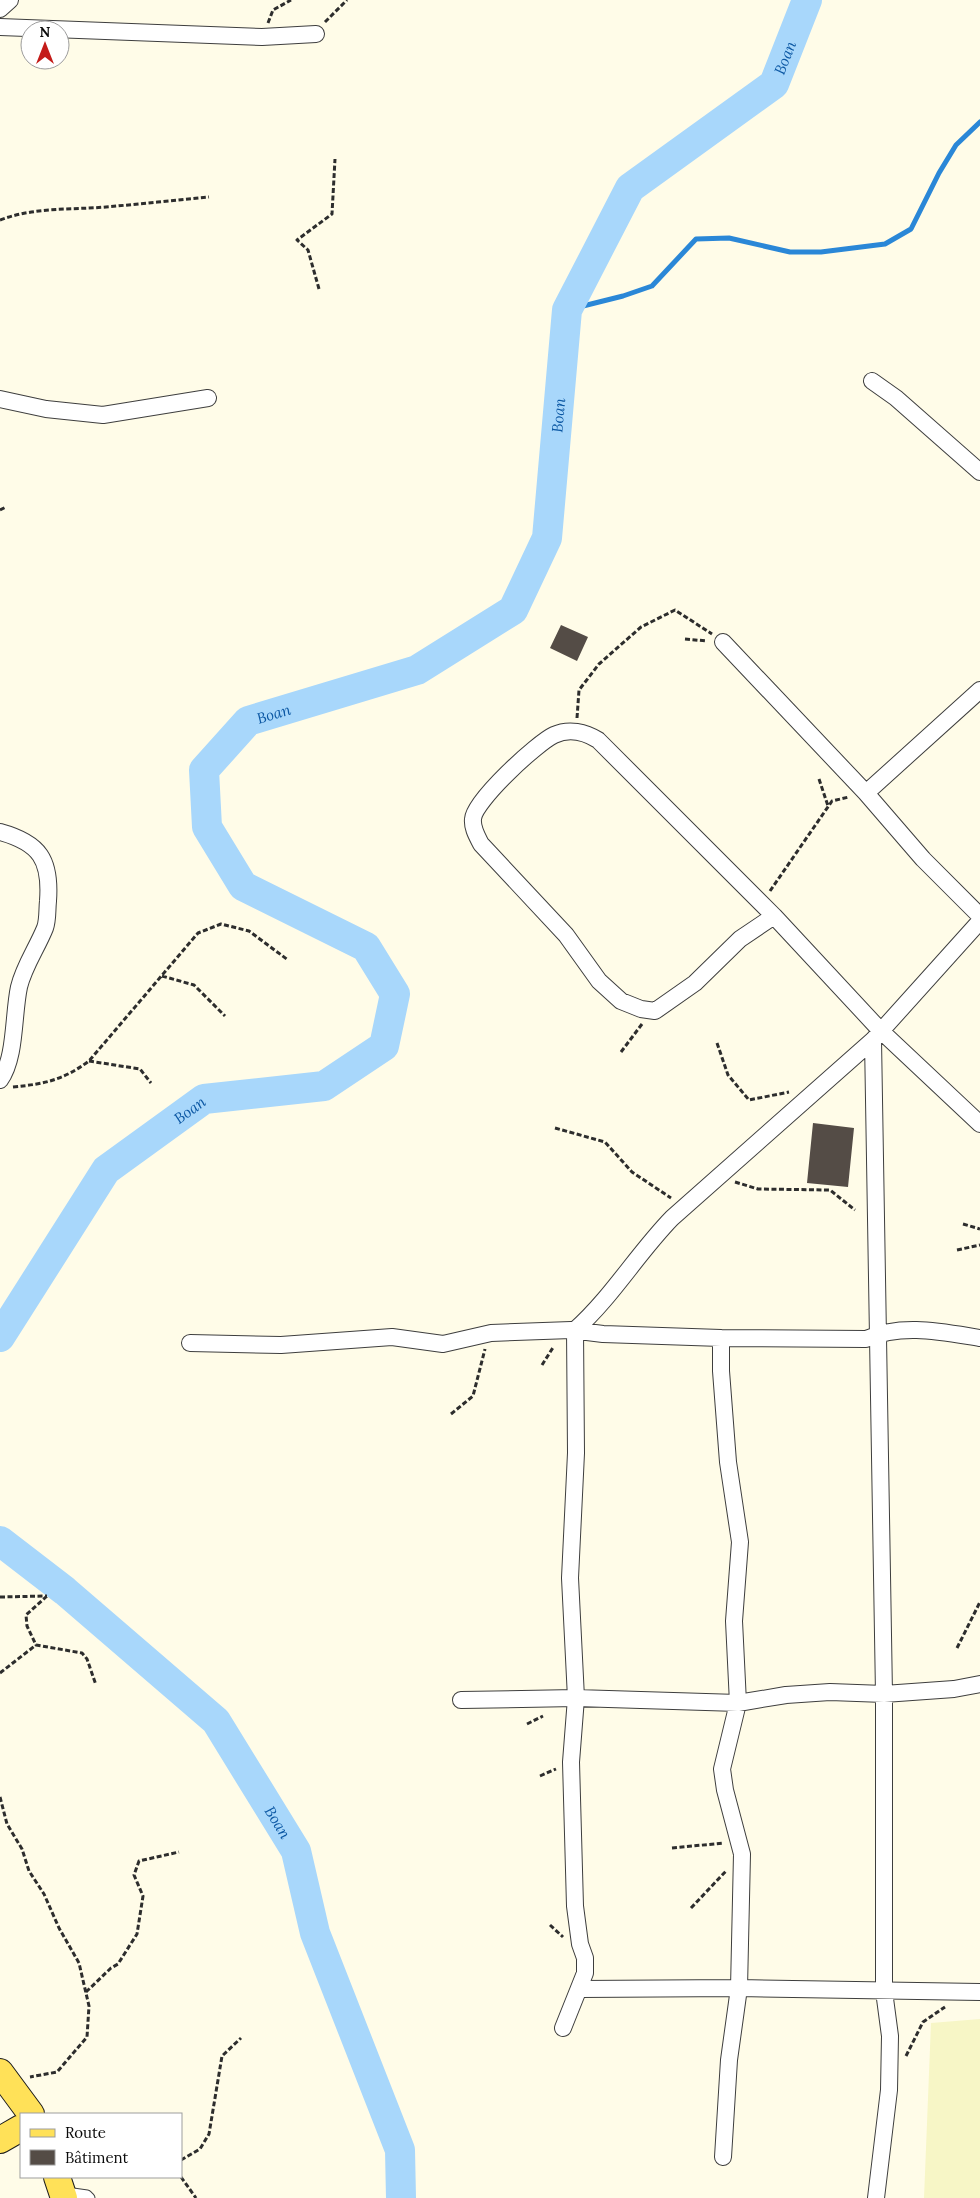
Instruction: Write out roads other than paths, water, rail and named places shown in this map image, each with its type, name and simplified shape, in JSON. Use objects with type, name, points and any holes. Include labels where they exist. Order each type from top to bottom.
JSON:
[{"type":"main road","points":[[4,2076],[30,2113]]},
{"type":"main road","points":[[0,2140],[20,2129]]},
{"type":"street","points":[[0,9],[10,0]]},
{"type":"street","points":[[0,27],[262,37],[316,34]]},
{"type":"street","points":[[872,381],[896,398],[980,472]]},
{"type":"street","points":[[0,399],[46,409],[103,415],[208,398]]},
{"type":"street","points":[[723,642],[866,793],[923,860],[980,916]]},
{"type":"street","points":[[866,793],[980,690]]},
{"type":"street","points":[[774,916],[740,939],[695,983],[655,1011],[641,1009],[621,1001],[599,981],[566,935],[481,844],[474,830],[473,817],[480,802],[531,751],[554,735],[576,732],[587,734],[598,740],[774,916],[876,1035],[980,1124]]},
{"type":"street","points":[[0,832],[29,842],[43,859],[47,872],[48,890],[46,926],[20,985],[4,1084]]},
{"type":"street","points":[[563,2028],[585,1973],[585,1958],[580,1944],[575,1906],[570,1762],[576,1698],[570,1578],[576,1453],[575,1330],[594,1313],[648,1242],[684,1206],[876,1035],[980,921]]},
{"type":"street","points":[[876,1035],[884,1694],[884,1991],[890,2036],[889,2090],[876,2198]]},
{"type":"street","points":[[190,1343],[281,1345],[392,1337],[443,1344],[489,1334],[575,1330],[603,1334],[721,1338],[866,1339],[880,1333],[922,1330],[980,1338]]},
{"type":"street","points":[[721,1338],[720,1371],[728,1462],[740,1542],[734,1621],[738,1703],[722,1769],[725,1790],[740,1847],[740,1988],[729,2060],[723,2157]]},
{"type":"street","points":[[461,1700],[576,1698],[738,1703],[786,1695],[821,1693],[884,1694],[954,1689],[980,1684]]},
{"type":"street","points":[[580,1989],[740,1988],[978,1992]]},
{"type":"lane","points":[[61,2188],[87,2195],[90,2198]]},
{"type":"waterway","name":"Boan","points":[[0,1337],[106,1170],[204,1099],[324,1086],[384,1046],[395,994],[366,947],[243,886],[207,827],[204,770],[248,721],[417,670],[513,610],[547,538],[567,310],[630,188],[774,84],[807,0]]},
{"type":"waterway","points":[[567,310],[623,296],[652,286],[696,239],[729,238],[790,252],[821,252],[885,244],[911,229],[939,173],[956,145],[980,122]]},
{"type":"waterway","name":"Boan","points":[[0,1541],[65,1591],[216,1721],[296,1851],[315,1933],[400,2150],[401,2198]]}]
